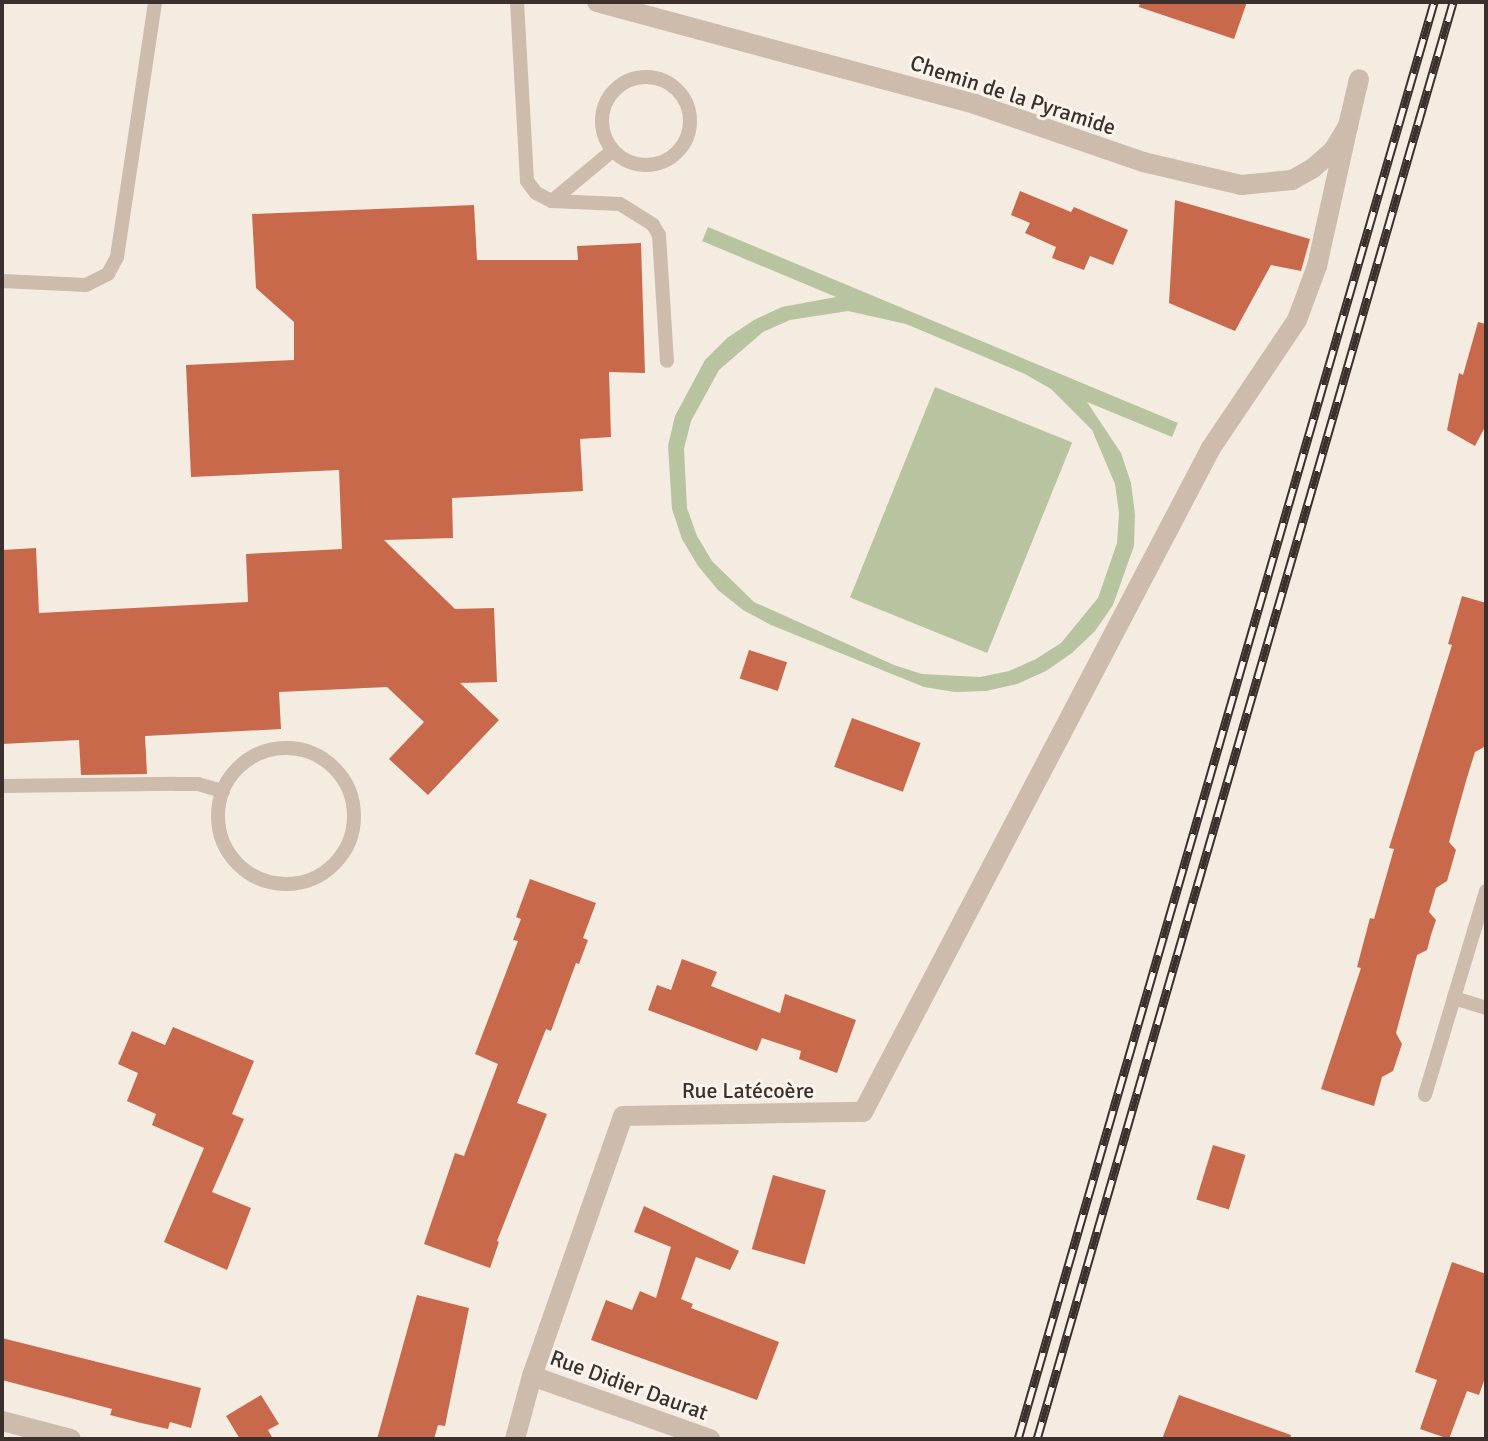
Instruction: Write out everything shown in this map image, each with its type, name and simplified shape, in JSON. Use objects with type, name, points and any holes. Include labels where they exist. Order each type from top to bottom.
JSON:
[{"type":"street","name":"Chemin de la Pyramide","points":[[597,2],[975,104],[1143,162],[1212,181],[1268,185],[1292,180],[1312,169],[1333,151],[1348,126],[1359,79]]},
{"type":"street","name":"Rue Latécoère","points":[[515,1439],[532,1376],[623,1116],[863,1112],[1211,448],[1297,320],[1317,266],[1348,126]]},
{"type":"street","name":"Rue Didier Daurat","points":[[532,1376],[710,1439]]},
{"type":"street","points":[[2,1421],[71,1439]]},
{"type":"lane","points":[[2,281],[86,285],[108,274],[117,257],[155,2]]},
{"type":"lane","points":[[517,2],[527,181],[536,193],[552,201],[620,204],[653,225],[659,235],[667,361]]},
{"type":"lane","points":[[652,77],[680,92],[691,121],[681,150],[655,165],[639,165],[612,151],[601,122],[611,94],[623,83],[652,77]]},
{"type":"lane","points":[[552,201],[612,151]]},
{"type":"lane","points":[[277,749],[312,753],[340,774],[349,789],[354,806],[350,841],[329,870],[314,879],[278,884],[261,880],[245,871],[224,843],[218,808],[223,791],[231,775],[259,753],[277,749]]},
{"type":"lane","points":[[2,786],[198,784],[223,791]]},
{"type":"lane","points":[[1425,1095],[1483,914],[1486,891]]},
{"type":"lane","points":[[1454,998],[1486,1008]]},
{"type":"green space","points":[[708,227],[1178,423],[1172,437],[1087,402],[1121,453],[1131,483],[1135,514],[1134,546],[1113,605],[1095,631],[1072,653],[1046,671],[1017,684],[986,691],[955,692],[924,687],[771,625],[743,610],[718,590],[698,566],[682,539],[672,509],[668,446],[675,416],[705,360],[727,338],[754,320],[782,307],[836,297],[702,241]],"holes":[[[848,311],[906,324],[1025,374],[1051,389],[1092,430],[1115,484],[1119,513],[1117,543],[1098,598],[1061,643],[1009,671],[980,677],[922,674],[894,665],[754,602],[712,561],[697,536],[687,508],[684,449],[691,421],[719,370],[763,332],[790,320]]]},
{"type":"green space","points":[[935,387],[1072,442],[987,653],[850,597]]},
{"type":"building","points":[[1140,2],[1247,2],[1234,39],[1139,7]]},
{"type":"building","points":[[1020,191],[1071,212],[1074,207],[1128,230],[1113,265],[1090,256],[1084,270],[1052,258],[1056,247],[1025,233],[1030,223],[1011,215]]},
{"type":"building","points":[[1175,200],[1310,239],[1301,271],[1271,265],[1235,331],[1169,303]]},
{"type":"building","points":[[474,205],[477,260],[578,260],[577,246],[641,243],[645,373],[609,372],[611,437],[580,439],[583,491],[452,498],[453,538],[384,540],[455,609],[494,608],[497,682],[460,683],[499,720],[428,795],[389,759],[424,722],[387,687],[279,692],[281,729],[145,736],[147,774],[81,775],[79,740],[2,744],[2,550],[36,548],[39,613],[248,602],[246,554],[342,549],[339,470],[191,477],[186,365],[294,360],[294,322],[256,288],[252,214]]},
{"type":"building","points":[[1478,322],[1486,324],[1486,425],[1475,446],[1447,430],[1459,373],[1463,375]]},
{"type":"building","points":[[1462,596],[1486,603],[1486,746],[1475,752],[1449,842],[1456,850],[1447,881],[1436,888],[1429,912],[1436,920],[1427,950],[1417,955],[1396,1033],[1402,1044],[1393,1071],[1382,1077],[1374,1106],[1321,1089],[1361,968],[1357,967],[1370,918],[1374,919],[1394,849],[1389,848],[1452,645],[1448,644]]},
{"type":"building","points":[[749,650],[787,662],[778,691],[740,679]]},
{"type":"building","points":[[852,718],[921,743],[903,792],[834,767]]},
{"type":"building","points":[[530,879],[596,903],[583,938],[588,940],[579,964],[576,963],[551,1031],[546,1029],[517,1103],[547,1114],[497,1241],[490,1268],[424,1244],[455,1153],[464,1156],[498,1064],[475,1054],[518,941],[513,940],[521,919],[516,917]]},
{"type":"building","points":[[682,959],[717,972],[711,986],[780,1013],[785,994],[856,1020],[837,1073],[799,1059],[801,1051],[762,1038],[757,1051],[648,1010],[657,985],[671,990]]},
{"type":"building","points":[[173,1027],[254,1061],[232,1114],[244,1119],[212,1192],[251,1208],[227,1270],[164,1242],[204,1148],[152,1125],[156,1114],[127,1101],[138,1073],[118,1064],[132,1031],[165,1045]]},
{"type":"building","points":[[1213,1145],[1246,1155],[1229,1209],[1196,1200]]},
{"type":"building","points":[[773,1175],[826,1190],[805,1264],[752,1249]]},
{"type":"building","points":[[644,1206],[739,1251],[730,1270],[696,1257],[681,1299],[693,1304],[691,1308],[779,1342],[757,1400],[591,1340],[606,1300],[632,1310],[640,1291],[656,1298],[671,1247],[634,1232]]},
{"type":"building","points":[[1452,1262],[1486,1274],[1486,1375],[1479,1395],[1467,1391],[1449,1439],[1420,1429],[1437,1380],[1415,1372]]},
{"type":"building","points":[[417,1295],[469,1308],[445,1426],[438,1425],[434,1439],[377,1439]]},
{"type":"building","points":[[2,1338],[201,1388],[191,1428],[170,1422],[168,1429],[141,1423],[110,1415],[112,1409],[2,1380]]},
{"type":"building","points":[[261,1395],[279,1424],[268,1430],[273,1439],[240,1439],[226,1416]]},
{"type":"building","points":[[1179,1395],[1291,1435],[1290,1439],[1162,1439]]},
{"type":"railway","points":[[1018,1439],[1434,2]]},
{"type":"railway","points":[[1037,1439],[1453,2]]}]
